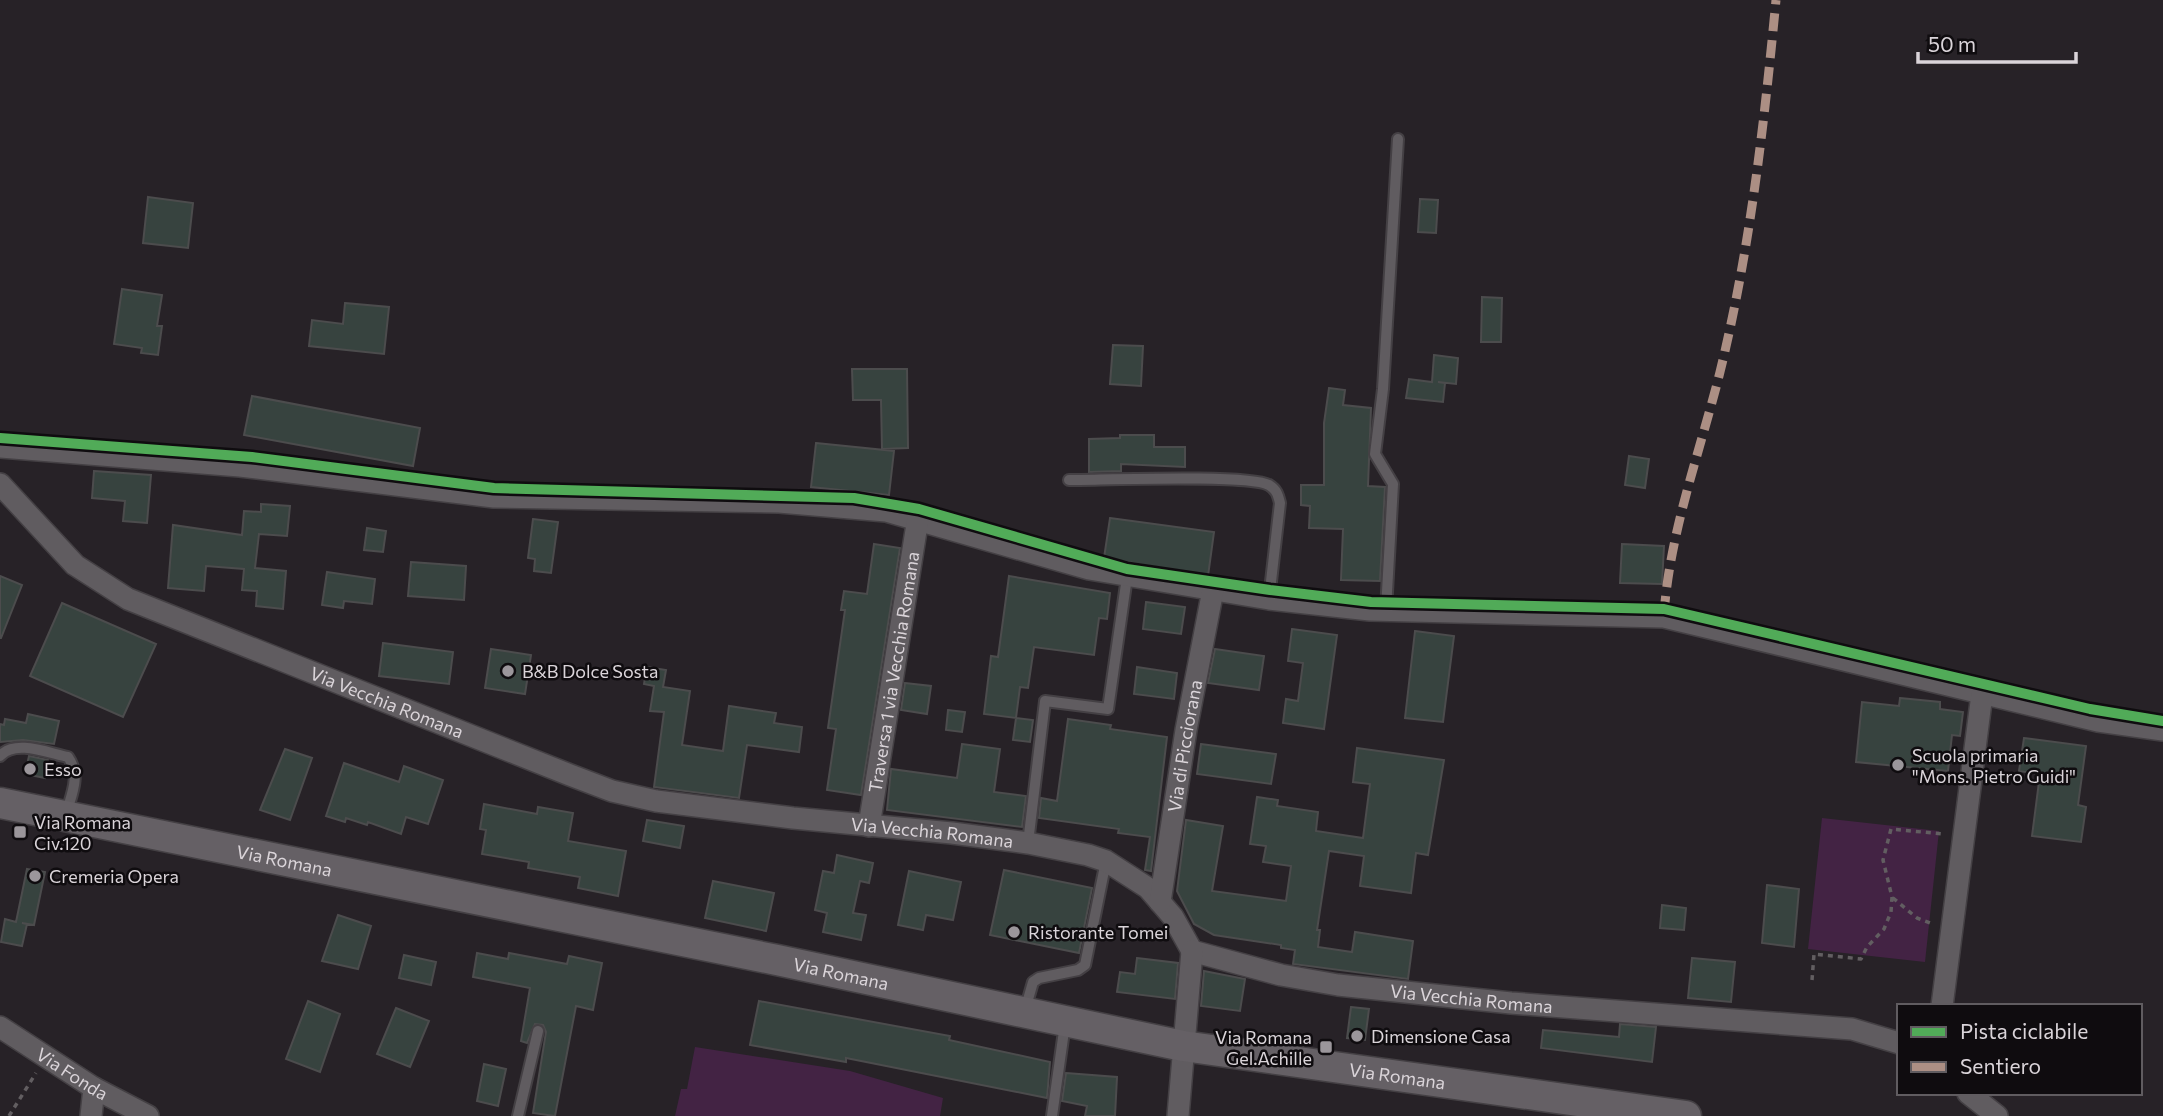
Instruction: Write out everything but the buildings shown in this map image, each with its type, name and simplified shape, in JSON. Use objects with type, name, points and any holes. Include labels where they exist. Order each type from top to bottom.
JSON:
[{"type":"main road","name":"Via Romana","points":[[0,803],[1183,1046],[1326,1064],[1582,1109],[1686,1116]]},
{"type":"street","points":[[0,447],[240,466],[494,497],[779,502],[845,506],[918,518],[1127,577],[1269,599],[1386,610],[1664,618],[1982,694],[2098,720],[2163,730]]},
{"type":"street","name":"Via Vecchia Romana","points":[[0,484],[75,565],[100,584],[213,635],[403,706],[612,791],[656,801],[1028,843],[1106,861],[1133,876],[1160,902],[1173,917],[1192,951],[1281,975],[1338,985],[1511,1003],[1852,1029],[1897,1041]]},
{"type":"street","name":"Traversa 1 via Vecchia Romana","points":[[869,826],[918,518]]},
{"type":"street","name":"Via di Picciorana","points":[[1160,902],[1186,730],[1213,590]]},
{"type":"street","points":[[1942,1004],[1982,694]]},
{"type":"street","points":[[1178,1116],[1192,951]]},
{"type":"street","name":"Via Fonda","points":[[0,1027],[94,1088],[148,1116]]},
{"type":"street","points":[[91,1116],[94,1088]]},
{"type":"street","points":[[1971,1095],[1997,1116]]},
{"type":"lane","points":[[1386,610],[1393,484],[1380,467],[1375,454],[1375,440],[1383,389],[1398,139]]},
{"type":"lane","points":[[1069,480],[1239,481],[1272,486],[1278,493],[1280,503],[1269,599]]},
{"type":"lane","points":[[1028,843],[1045,701],[1108,709],[1127,577]]},
{"type":"lane","points":[[0,756],[5,750],[19,747],[68,757],[76,768],[76,778],[65,816]]},
{"type":"lane","points":[[1024,1012],[1033,982],[1038,978],[1078,970],[1085,965],[1106,861]]},
{"type":"lane","points":[[1052,1116],[1065,1021]]},
{"type":"lane","points":[[518,1116],[538,1031]]},
{"type":"path","points":[[1812,980],[1814,954],[1861,959],[1867,947],[1889,921],[1892,897],[1883,860],[1891,830],[1963,836]]},
{"type":"path","points":[[1892,897],[1917,918],[1952,926]]},
{"type":"path","points":[[9,1116],[47,1057]]},
{"type":"shaded area","points":[[1822,818],[1939,831],[1925,962],[1808,949]]},
{"type":"shaded area","points":[[695,1047],[850,1071],[943,1098],[940,1116],[675,1116],[681,1089],[687,1089]]},
{"type":"marked path","points":[[1664,614],[1672,552],[1720,372],[1740,280],[1761,140],[1776,0]]},
{"type":"cycle path","points":[[0,438],[252,457],[494,488],[854,498],[919,509],[1127,569],[1270,590],[1371,602],[1664,609],[2090,709],[2163,721]]},
{"type":"place","name":"B&B Dolce Sosta","points":[[508,671]]},
{"type":"place","name":"Scuola primaria \"Mons. Pietro Guidi\"","points":[[1898,765]]},
{"type":"place","name":"Esso","points":[[30,769]]},
{"type":"place","name":"Via Romana Civ.120","points":[[20,832]]},
{"type":"place","name":"Cremeria Opera","points":[[35,876]]},
{"type":"place","name":"Ristorante Tomei","points":[[1014,932]]},
{"type":"place","name":"Dimensione Casa","points":[[1357,1036]]},
{"type":"place","name":"Via Romana Gel.Achille","points":[[1326,1047]]}]
